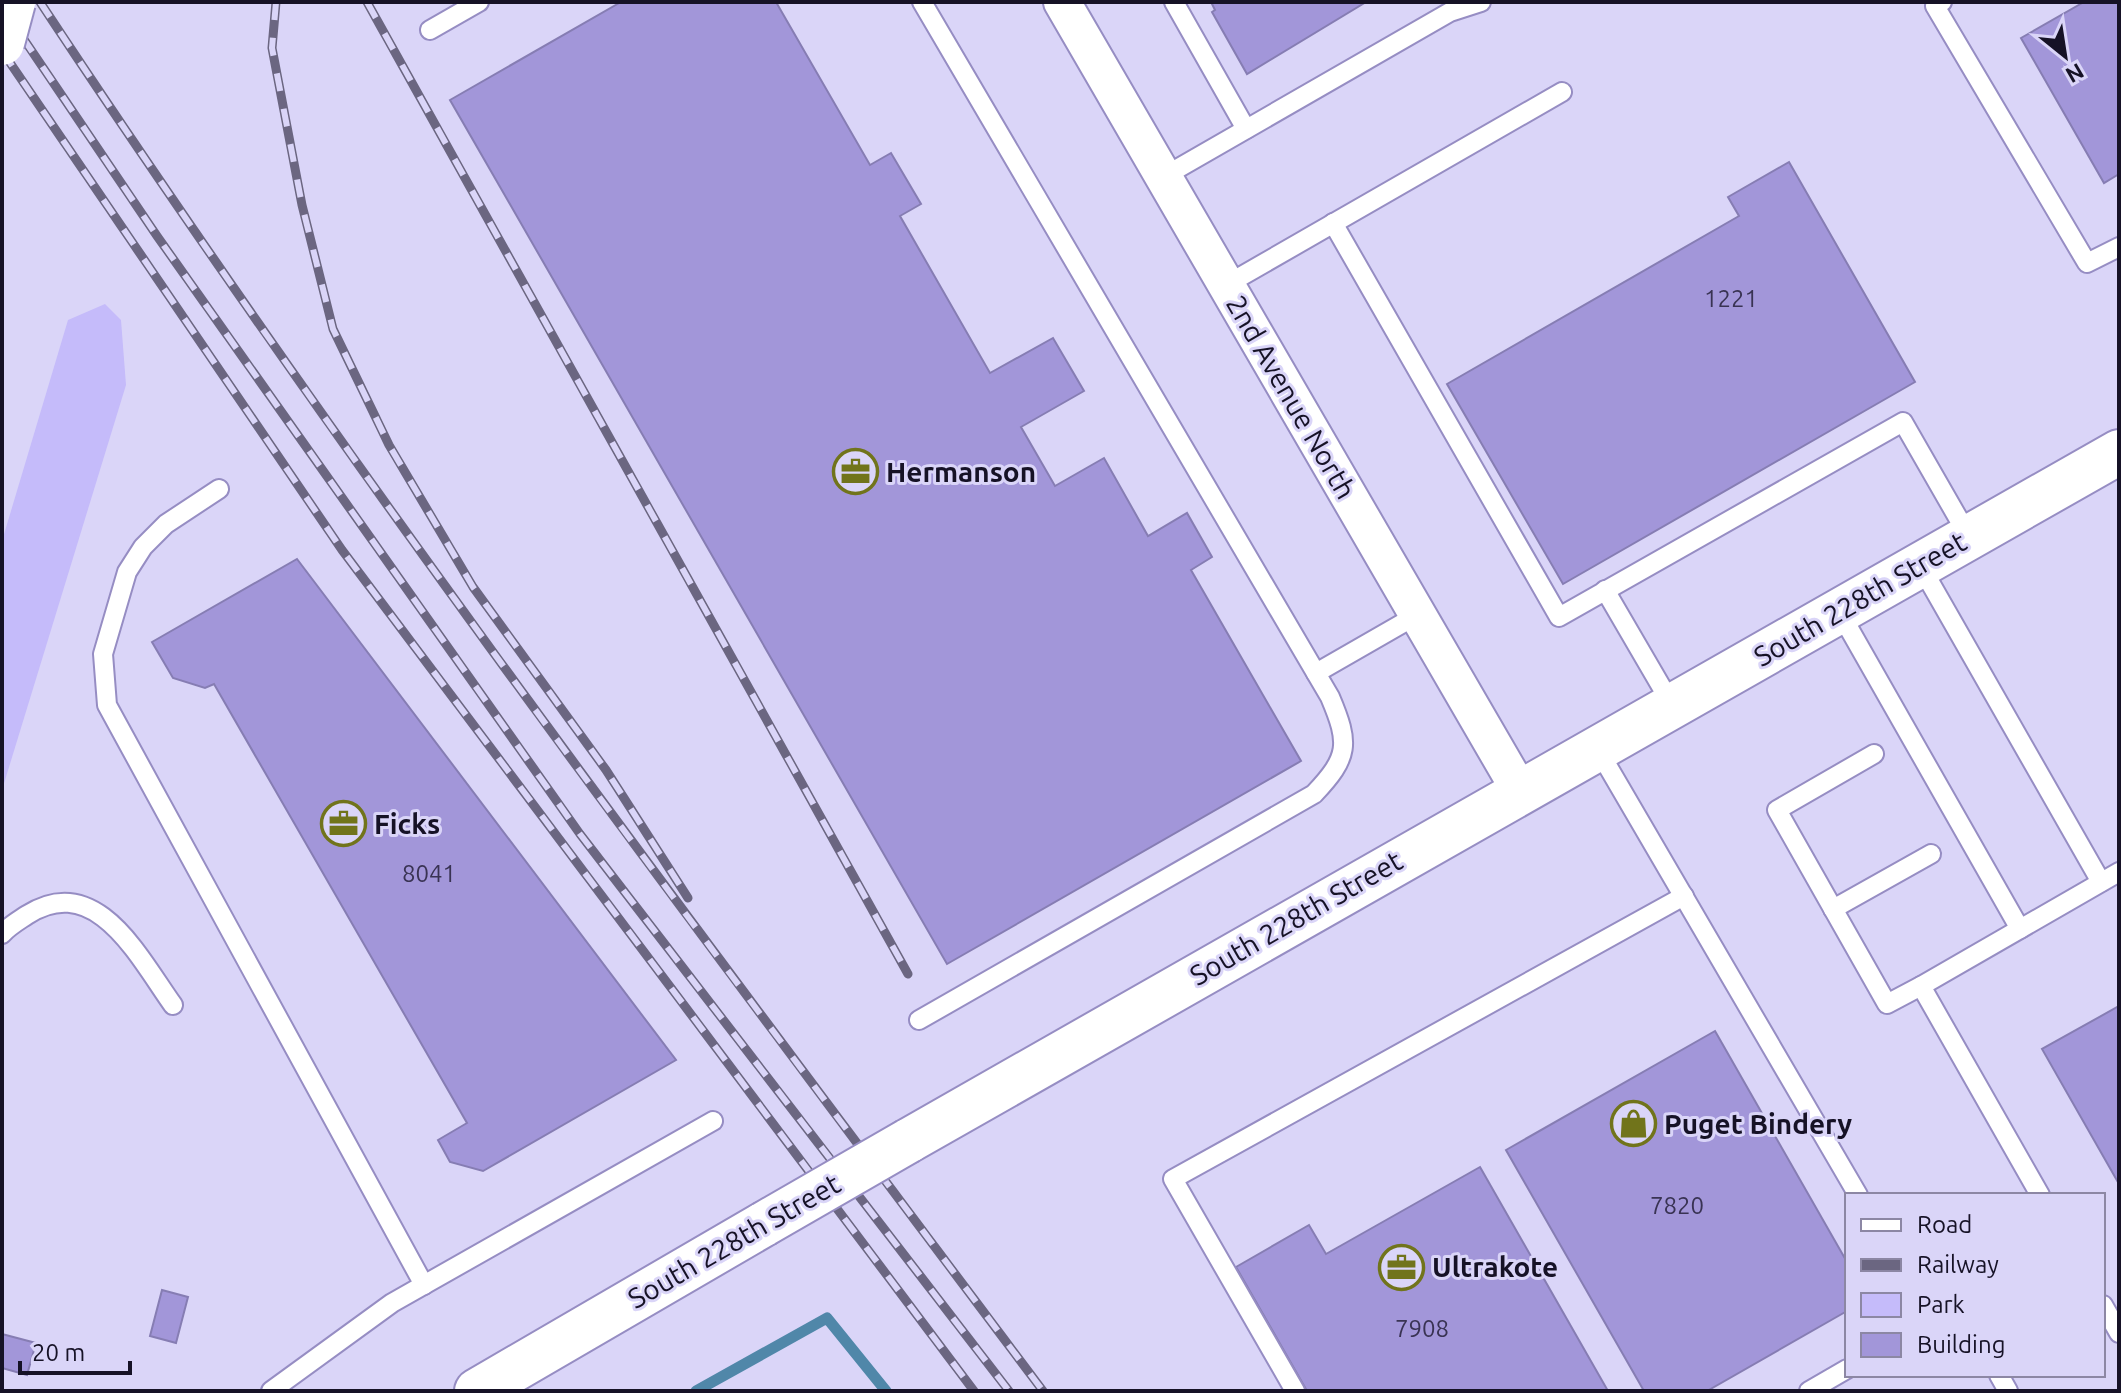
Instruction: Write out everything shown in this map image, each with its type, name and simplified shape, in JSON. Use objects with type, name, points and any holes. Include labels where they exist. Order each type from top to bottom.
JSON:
[{"type":"main road","points":[[2,43],[13,2]]},
{"type":"main road","name":"South 228th Street","points":[[477,1391],[1520,791],[2119,452]]},
{"type":"street","name":"2nd Avenue North","points":[[1062,2],[1520,791]]},
{"type":"lane","points":[[430,30],[479,2]]},
{"type":"lane","points":[[919,1020],[1314,794],[1339,767],[1343,728],[1316,673],[922,2]]},
{"type":"lane","points":[[1174,2],[1246,129]]},
{"type":"lane","points":[[1163,177],[1450,12],[1481,2]]},
{"type":"lane","points":[[1942,2],[1935,6],[2087,263],[2119,247]]},
{"type":"lane","points":[[1226,285],[1562,92]]},
{"type":"lane","points":[[1333,223],[1559,617],[1903,422],[1969,537]]},
{"type":"lane","points":[[219,489],[166,524],[143,547],[127,572],[103,654],[107,705],[424,1285]]},
{"type":"lane","points":[[1920,565],[2101,882]]},
{"type":"lane","points":[[1605,590],[1672,705]]},
{"type":"lane","points":[[1839,611],[2020,929]]},
{"type":"lane","points":[[1316,673],[1417,615]]},
{"type":"lane","points":[[1597,748],[1857,1193]]},
{"type":"lane","points":[[1874,754],[1777,810],[1887,1004],[2119,872]]},
{"type":"lane","points":[[1833,909],[1931,854]]},
{"type":"lane","points":[[1295,1391],[1173,1179],[1684,896]]},
{"type":"lane","points":[[2,934],[44,905],[77,901],[101,914],[128,944],[173,1005]]},
{"type":"lane","points":[[1921,986],[2039,1193]]},
{"type":"lane","points":[[271,1391],[392,1303],[713,1121]]},
{"type":"lane","points":[[2105,1308],[2119,1333]]},
{"type":"lane","points":[[1809,1391],[1845,1370]]},
{"type":"green space","points":[[105,304],[121,320],[126,385],[2,790],[2,541],[68,320]]},
{"type":"building","name":"Hermanson","points":[[621,2],[776,2],[870,165],[891,153],[921,204],[900,216],[990,373],[1053,338],[1084,391],[1021,427],[1055,486],[1104,458],[1148,536],[1187,513],[1212,557],[1191,570],[1301,761],[947,964],[450,100]]},
{"type":"building","points":[[1211,2],[1366,2],[1247,74],[1212,12],[1215,10]]},
{"type":"building","points":[[2084,2],[2119,2],[2119,174],[2104,183],[2021,38]]},
{"type":"building","points":[[1789,162],[1915,382],[1563,584],[1447,384],[1739,216],[1728,197]]},
{"type":"building","points":[[297,559],[676,1060],[483,1171],[450,1162],[438,1140],[467,1123],[214,684],[205,688],[173,678],[152,642]]},
{"type":"building","points":[[2119,1006],[2119,1184],[2042,1049]]},
{"type":"building","points":[[1715,1031],[1845,1258],[1845,1312],[1707,1391],[1644,1391],[1506,1150]]},
{"type":"building","points":[[1480,1167],[1608,1391],[1307,1391],[1236,1267],[1309,1225],[1326,1254]]},
{"type":"building","points":[[162,1290],[188,1297],[176,1343],[150,1336]]},
{"type":"building","points":[[2,1334],[36,1343],[27,1375],[2,1368]]},
{"type":"waterway","points":[[696,1391],[827,1318],[886,1391]]},
{"type":"railway","points":[[40,2],[159,180],[405,531],[1043,1391]]},
{"type":"railway","points":[[276,2],[272,48],[302,205],[333,329],[389,445],[473,587],[606,770],[688,898]]},
{"type":"railway","points":[[367,2],[908,974]]},
{"type":"railway","points":[[2,7],[157,236],[580,834],[1009,1391]]},
{"type":"railway","points":[[2,51],[342,550],[974,1391]]},
{"type":"place","name":"Hermanson","points":[[855,472]]},
{"type":"place","name":"Ficks","points":[[343,824]]},
{"type":"place","name":"Puget Bindery","points":[[1633,1124]]},
{"type":"place","name":"Ultrakote","points":[[1401,1267]]}]
